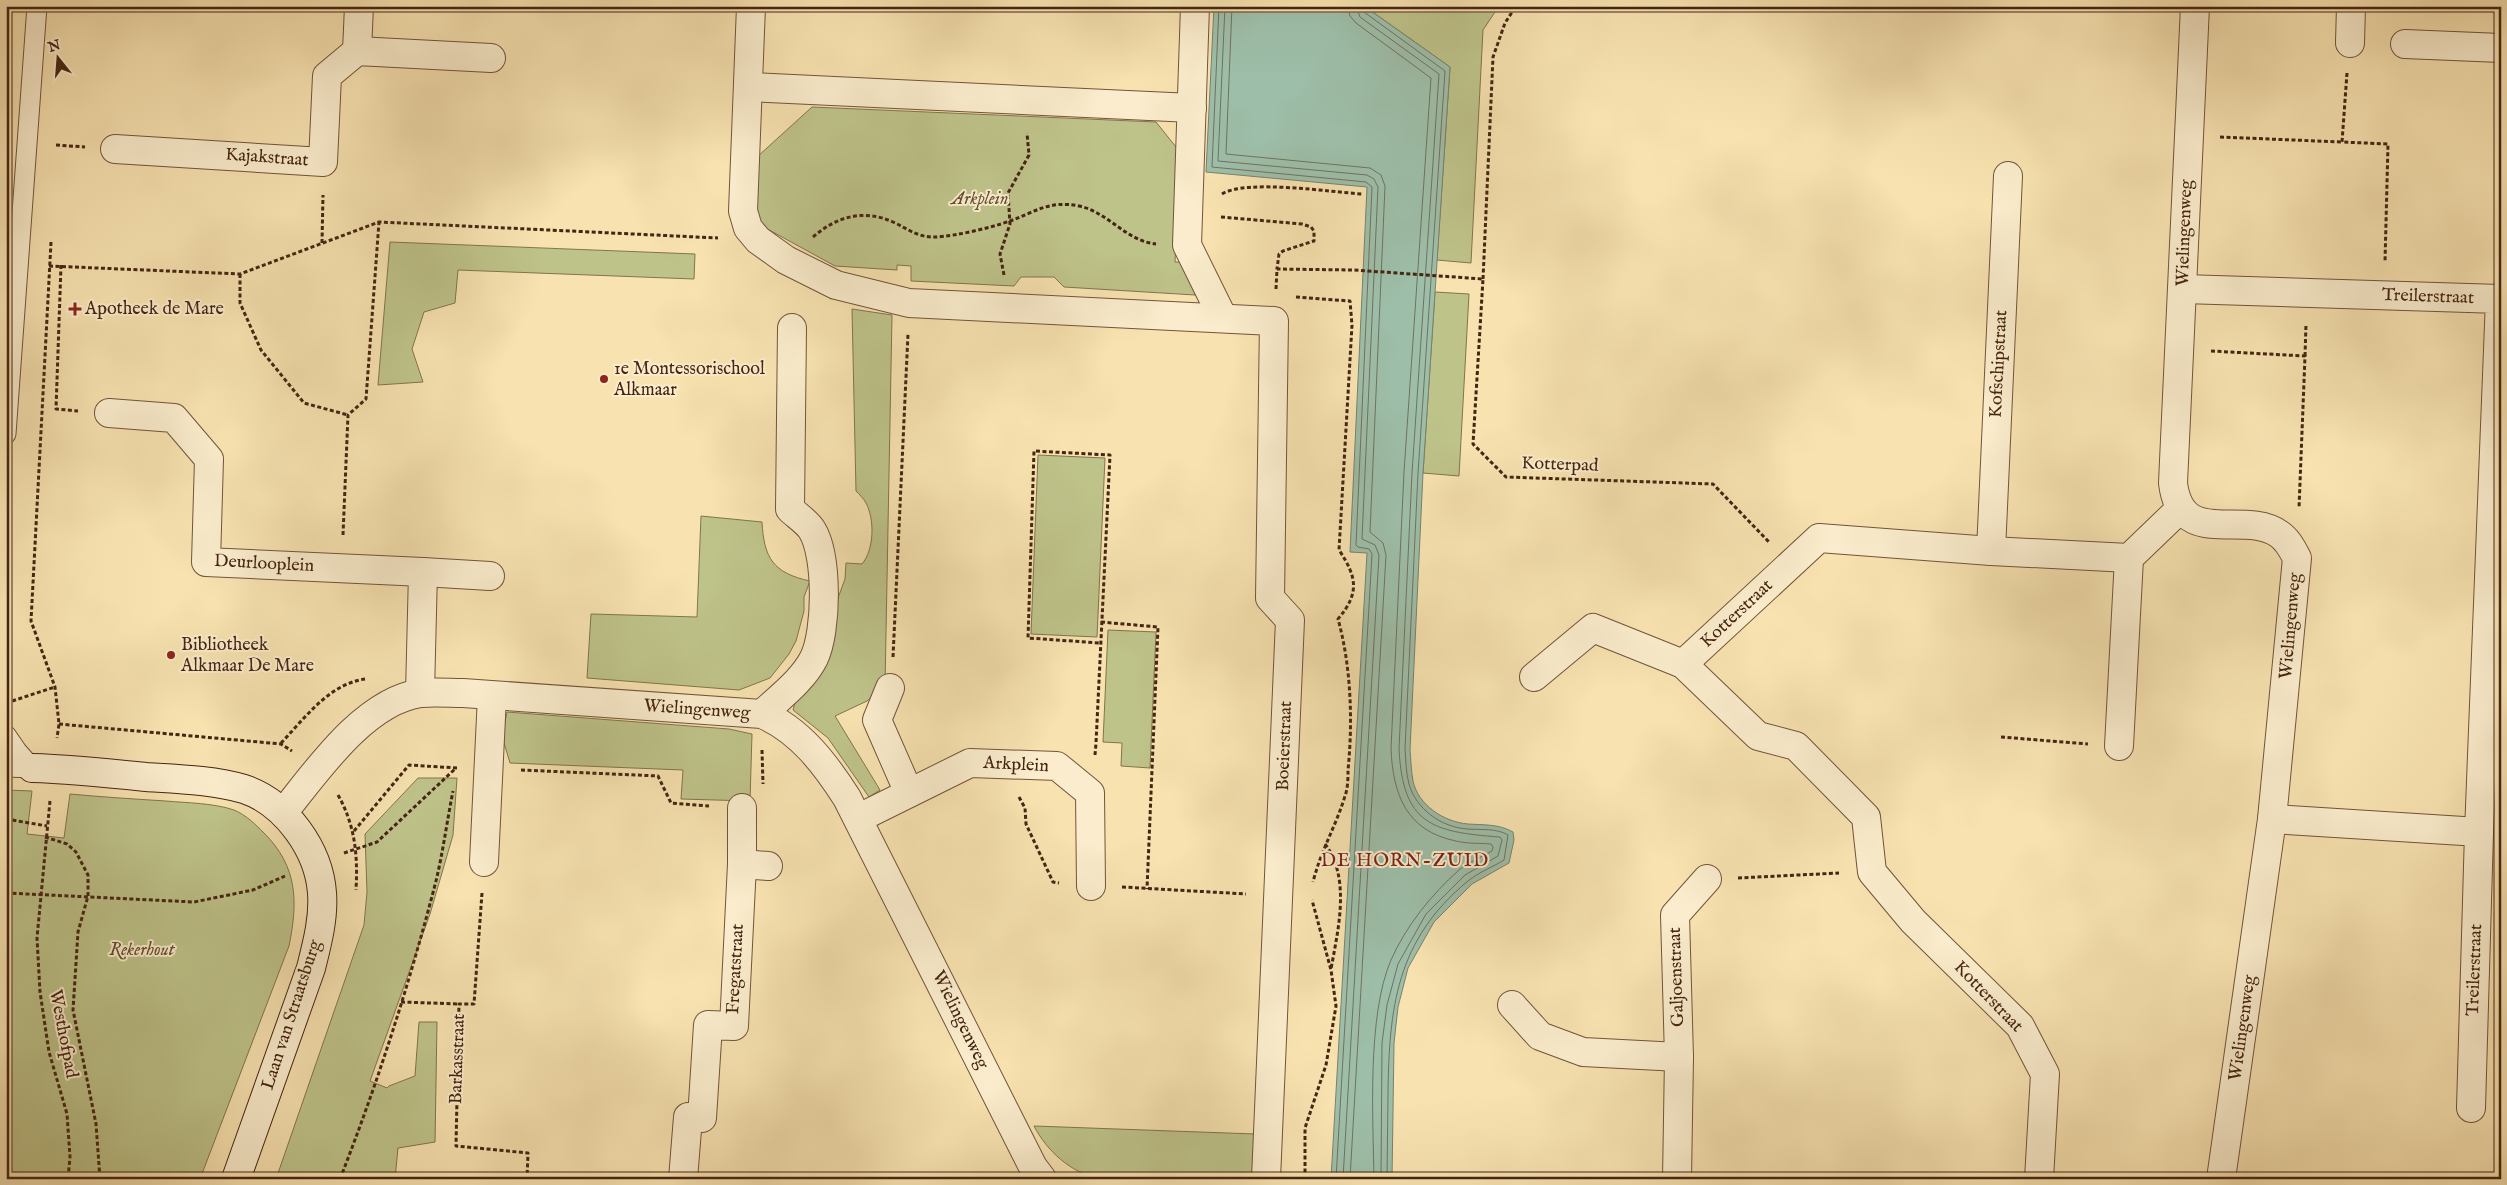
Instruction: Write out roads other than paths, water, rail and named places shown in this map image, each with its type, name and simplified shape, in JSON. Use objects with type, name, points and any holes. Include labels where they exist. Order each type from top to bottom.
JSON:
[{"type":"street","points":[[358,6],[358,51],[491,58]]},
{"type":"street","points":[[751,6],[743,211],[748,228],[758,240],[793,264],[836,285],[909,303],[1223,318],[1187,245],[1196,6]]},
{"type":"street","name":"Wielingenweg","points":[[2195,6],[2173,482],[2175,496],[2180,509],[2190,518],[2205,523],[2264,528],[2278,533],[2290,544],[2297,558],[2272,819],[2221,1179]]},
{"type":"street","points":[[2350,42],[2352,6]]},
{"type":"street","points":[[2405,44],[2501,48]]},
{"type":"street","name":"Kajakstraat","points":[[115,149],[323,162],[327,76],[358,51]]},
{"type":"street","points":[[748,86],[1192,108]]},
{"type":"street","name":"Kofschipstraat","points":[[1991,551],[2008,176]]},
{"type":"street","name":"Treilerstraat","points":[[2183,289],[2500,299],[2479,832],[2471,1108]]},
{"type":"street","name":"Boeierstraat","points":[[1223,318],[1275,308],[1270,598],[1290,620],[1266,1179]]},
{"type":"street","points":[[762,714],[797,680],[814,656],[825,600],[822,572],[812,530],[790,509],[792,328]]},
{"type":"street","name":"Deurlooplein","points":[[109,412],[174,418],[209,459],[206,562],[490,576]]},
{"type":"street","points":[[2119,746],[2129,558],[2180,509]]},
{"type":"street","name":"Kotterstraat","points":[[1991,551],[1819,538],[1683,664],[1758,736],[1796,746],[1866,818],[1872,872],[1913,921],[2020,1026],[2045,1074],[2039,1179]]},
{"type":"street","points":[[1991,551],[2129,558]]},
{"type":"street","points":[[420,694],[422,572]]},
{"type":"street","points":[[1534,678],[1594,628],[1683,664]]},
{"type":"street","points":[[890,688],[877,720],[909,793]]},
{"type":"street","name":"Wielingenweg","points":[[283,813],[318,770],[362,722],[380,710],[420,694],[492,696],[762,714],[787,728],[819,758],[833,776],[859,818],[1028,1158],[1042,1179]]},
{"type":"street","points":[[484,862],[492,696]]},
{"type":"street","name":"Arkplein","points":[[859,818],[970,763],[1057,766],[1090,793],[1091,886]]},
{"type":"street","name":"Laan van Straatsburg","points":[[31,768],[224,785],[245,790],[283,813],[298,830],[315,862],[322,894],[319,937],[311,968],[236,1179]]},
{"type":"street","points":[[742,808],[742,864],[768,866]]},
{"type":"street","points":[[2272,819],[2479,832]]},
{"type":"street","name":"Fregatstraat","points":[[683,1179],[688,1117],[702,1118],[708,1025],[734,1026],[742,864]]},
{"type":"street","name":"Galjoenstraat","points":[[1676,1179],[1679,1057],[1675,915],[1708,880]]},
{"type":"street","points":[[1512,1006],[1540,1036],[1583,1052],[1679,1057]]},
{"type":"lane","points":[[6,434],[20,265],[37,6]]},
{"type":"lane","points":[[6,735],[31,768]]},
{"type":"water","points":[[1214,6],[1364,6],[1450,67],[1423,473],[1410,750],[1411,769],[1413,781],[1420,798],[1433,811],[1459,823],[1491,825],[1508,829],[1513,832],[1514,840],[1509,863],[1472,884],[1434,922],[1408,968],[1398,1007],[1394,1043],[1392,1179],[1331,1179],[1367,553],[1350,552],[1367,187],[1206,172]]},
{"type":"place","name":"Apotheek de Mare","points":[[75,309]]},
{"type":"place","name":"1e Montessorischool Alkmaar","points":[[604,379]]},
{"type":"place","name":"Bibliotheek Alkmaar De Mare","points":[[171,655]]},
{"type":"district","name":"DE HORN-ZUID","points":[[1405,861]]},
{"type":"park label","name":"Rekerhout","points":[[142,950]]}]
